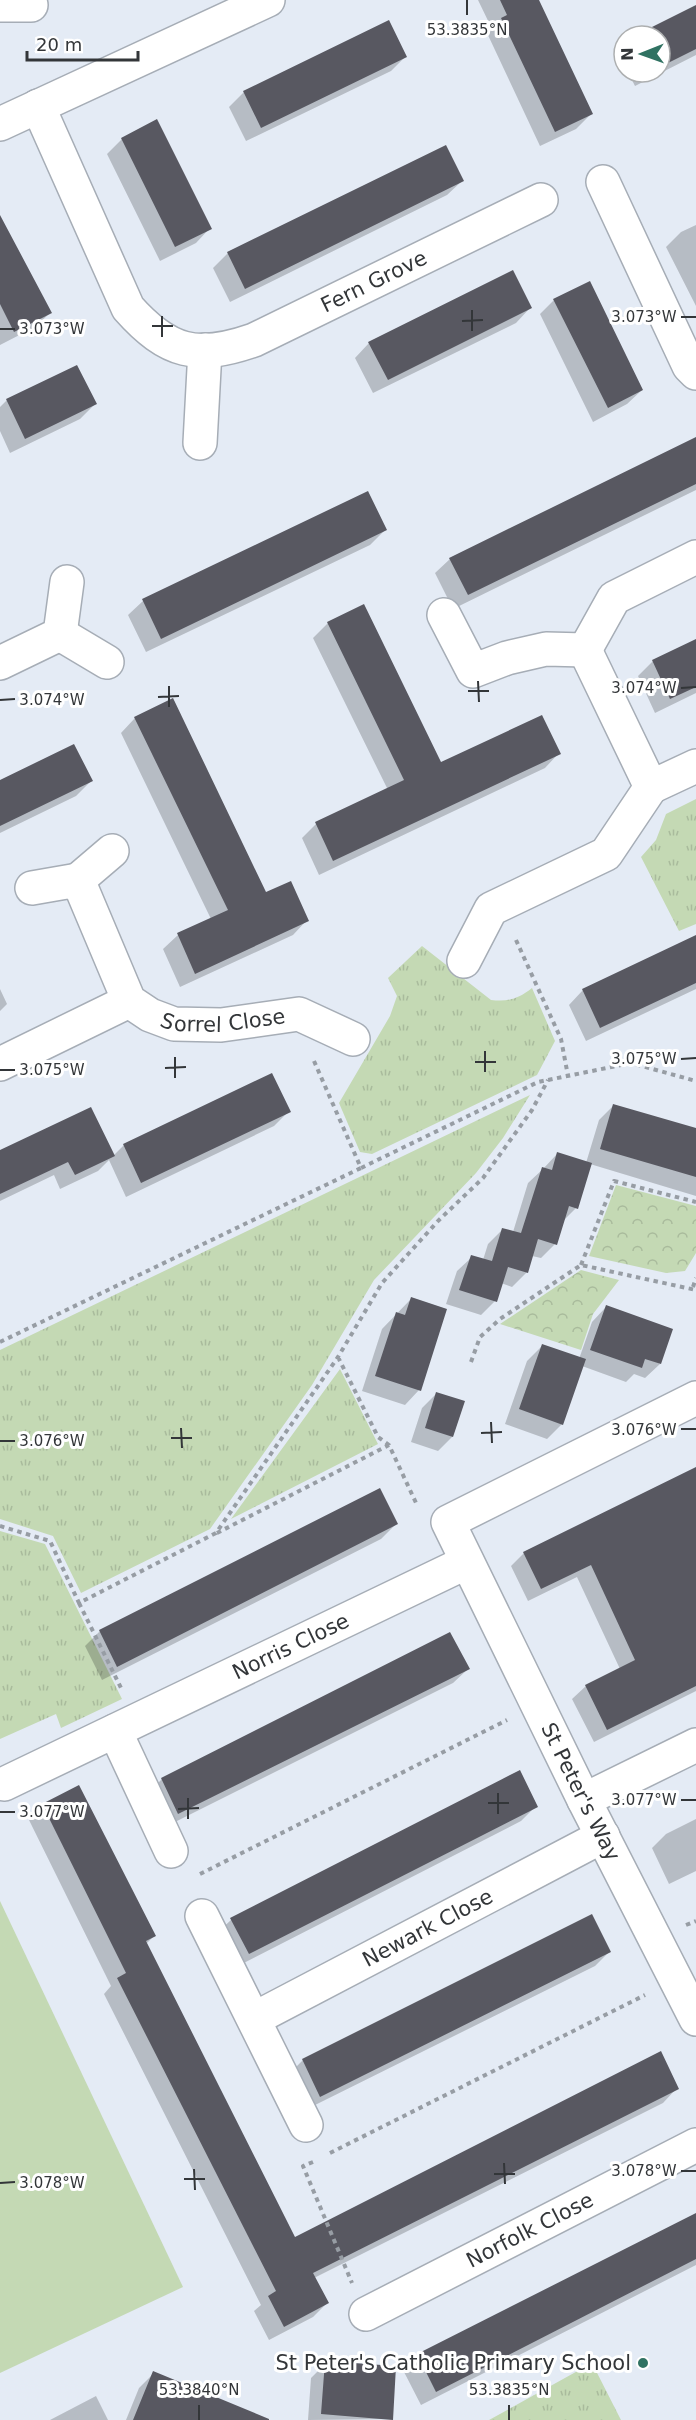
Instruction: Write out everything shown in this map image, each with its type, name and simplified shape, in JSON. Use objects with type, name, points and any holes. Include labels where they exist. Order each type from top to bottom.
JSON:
[{"type":"street","points":[[0,124],[268,0]]},
{"type":"street","name":"Fern Grove","points":[[38,106],[128,308],[147,329],[171,344],[199,351],[226,349],[254,340],[541,200]]},
{"type":"street","points":[[603,182],[689,366],[696,373]]},
{"type":"street","points":[[200,443],[206,351]]},
{"type":"street","points":[[585,650],[614,598],[696,557]]},
{"type":"street","points":[[60,634],[68,582]]},
{"type":"street","points":[[444,615],[473,671],[507,658],[546,649],[585,650]]},
{"type":"street","points":[[60,634],[107,662]]},
{"type":"street","points":[[0,663],[60,634]]},
{"type":"street","points":[[585,650],[651,786]]},
{"type":"street","points":[[464,961],[491,909],[606,854],[651,786],[696,766]]},
{"type":"street","points":[[32,888],[78,880],[112,851]]},
{"type":"street","points":[[0,1064],[129,1001],[78,880]]},
{"type":"street","name":"Sorrel Close","points":[[129,1001],[150,1015],[174,1024],[221,1025],[299,1014],[353,1039]]},
{"type":"street","name":"St Peter's Way","points":[[696,1398],[448,1522],[584,1800],[696,2019]]},
{"type":"street","name":"Norris Close","points":[[4,1784],[467,1562]]},
{"type":"street","points":[[126,1725],[171,1851]]},
{"type":"street","points":[[584,1800],[696,1744]]},
{"type":"street","name":"Newark Close","points":[[254,2019],[603,1836]]},
{"type":"street","points":[[202,1916],[306,2126]]},
{"type":"street","name":"Norfolk Close","points":[[366,2314],[696,2145]]},
{"type":"path","points":[[500,904],[561,1039],[568,1076]]},
{"type":"path","points":[[299,1014],[308,1046],[361,1168]]},
{"type":"path","points":[[0,1342],[538,1082],[631,1063],[653,1067],[696,1081]]},
{"type":"path","points":[[216,1533],[338,1357],[382,1283],[438,1221],[483,1178],[528,1118],[548,1080]]},
{"type":"path","points":[[471,1362],[480,1337],[500,1319],[581,1265],[614,1181],[696,1202]]},
{"type":"path","points":[[581,1265],[695,1288],[696,1278]]},
{"type":"path","points":[[338,1357],[378,1437],[390,1445],[418,1508]]},
{"type":"path","points":[[79,1603],[390,1445]]},
{"type":"path","points":[[0,1526],[50,1541],[79,1603],[126,1725]]},
{"type":"path","points":[[202,1916],[185,1881],[537,1705]]},
{"type":"path","points":[[366,2314],[303,2166],[675,1980]]},
{"type":"green space","points":[[696,799],[696,924],[679,931],[641,857],[656,840],[666,814]]},
{"type":"green space","points":[[422,946],[491,1000],[513,999],[532,988],[555,1041],[537,1075],[372,1154],[360,1152],[339,1103],[390,1016],[397,996],[388,978]]},
{"type":"green space","points":[[530,1095],[503,1138],[476,1173],[374,1280],[312,1385],[210,1529],[81,1593],[53,1536],[0,1519],[0,1350]]},
{"type":"green space","points":[[616,1185],[696,1206],[696,1253],[685,1271],[666,1273],[589,1256]]},
{"type":"green space","points":[[581,1270],[619,1280],[593,1314],[581,1350],[500,1324]]},
{"type":"green space","points":[[340,1369],[378,1444],[231,1519]]},
{"type":"green space","points":[[0,1531],[45,1544],[122,1699],[61,1728],[56,1714],[0,1739]]},
{"type":"green space","points":[[0,1901],[183,2287],[0,2373]]},
{"type":"green space","points":[[592,2363],[621,2420],[489,2420]]},
{"type":"building","points":[[500,0],[539,0],[593,114],[555,132],[501,18],[507,15]]},
{"type":"building","points":[[696,5],[696,49],[672,61],[672,24],[658,24]]},
{"type":"building","points":[[389,20],[407,57],[261,128],[243,91]]},
{"type":"building","points":[[157,119],[212,229],[175,247],[121,138]]},
{"type":"building","points":[[446,145],[464,181],[245,289],[227,252]]},
{"type":"building","points":[[0,215],[52,313],[14,332],[0,304]]},
{"type":"building","points":[[513,270],[532,308],[388,380],[368,342]]},
{"type":"building","points":[[590,281],[643,390],[608,408],[553,299]]},
{"type":"building","points":[[77,365],[97,404],[25,439],[6,399]]},
{"type":"building","points":[[696,437],[696,484],[468,595],[449,558]]},
{"type":"building","points":[[368,491],[387,530],[161,639],[142,599]]},
{"type":"building","points":[[364,604],[441,762],[542,715],[561,754],[333,861],[315,822],[404,780],[327,622]]},
{"type":"building","points":[[696,639],[696,687],[670,699],[652,660]]},
{"type":"building","points":[[173,698],[266,892],[291,881],[309,921],[195,974],[177,933],[228,910],[134,717]]},
{"type":"building","points":[[74,744],[93,781],[0,826],[0,780]]},
{"type":"building","points":[[696,935],[696,983],[600,1028],[582,989]]},
{"type":"building","points":[[272,1073],[291,1112],[141,1183],[123,1144]]},
{"type":"building","points":[[613,1104],[696,1128],[696,1177],[600,1149]]},
{"type":"building","points":[[91,1107],[115,1156],[75,1175],[68,1162],[0,1194],[0,1150]]},
{"type":"building","points":[[557,1152],[592,1163],[578,1209],[569,1206],[557,1245],[538,1239],[528,1273],[508,1267],[497,1302],[459,1290],[471,1255],[492,1261],[502,1228],[521,1233],[542,1167],[552,1170]]},
{"type":"building","points":[[411,1297],[447,1309],[421,1391],[375,1376],[396,1312],[405,1315]]},
{"type":"building","points":[[606,1305],[673,1329],[661,1364],[645,1359],[642,1368],[590,1350]]},
{"type":"building","points":[[542,1344],[586,1359],[563,1425],[519,1409]]},
{"type":"building","points":[[436,1392],[465,1401],[453,1437],[425,1428]]},
{"type":"building","points":[[696,1467],[696,1686],[607,1730],[585,1685],[635,1660],[591,1565],[541,1589],[523,1552]]},
{"type":"building","points":[[380,1488],[398,1524],[117,1667],[99,1630]]},
{"type":"building","points":[[450,1632],[470,1669],[178,1814],[161,1778]]},
{"type":"building","points":[[520,1770],[538,1807],[249,1954],[230,1918]]},
{"type":"building","points":[[79,1785],[156,1936],[146,1941],[295,2237],[661,2051],[679,2089],[313,2273],[329,2303],[284,2327],[268,2296],[276,2291],[117,1978],[126,1973],[42,1804]]},
{"type":"building","points":[[592,1914],[611,1952],[320,2097],[302,2059]]},
{"type":"building","points":[[696,2213],[696,2259],[436,2392],[417,2354]]},
{"type":"building","points":[[325,2361],[396,2366],[393,2420],[321,2414]]},
{"type":"building","points":[[153,2371],[269,2419],[269,2420],[133,2420]]},
{"type":"place","name":"St Peter's Catholic Primary School","points":[[643,2363]]}]
